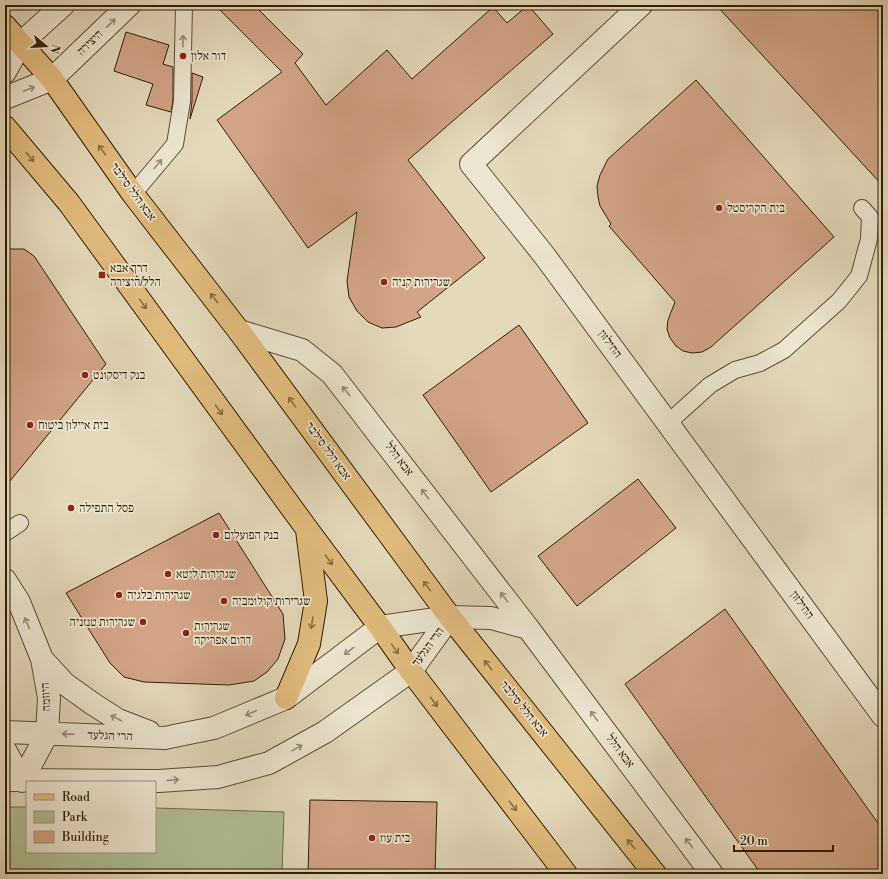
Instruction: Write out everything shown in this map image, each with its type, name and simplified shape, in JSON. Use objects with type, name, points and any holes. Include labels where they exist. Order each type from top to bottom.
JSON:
[{"type":"main road","name":"אבא הלל סילבר","points":[[5,26],[52,79],[133,194],[239,331],[450,617],[655,874]]},
{"type":"main road","points":[[5,127],[69,203],[306,529],[380,627],[411,672],[566,874]]},
{"type":"main road","points":[[286,698],[309,644],[316,601],[306,529]]},
{"type":"street","points":[[5,72],[21,43],[63,5]]},
{"type":"street","name":"היצירה","points":[[5,98],[52,79],[129,5]]},
{"type":"street","name":"החילזון","points":[[641,5],[471,164],[544,255],[883,716]]},
{"type":"street","name":"אבא הלל","points":[[239,331],[302,350],[332,374],[528,628],[712,874]]},
{"type":"street","name":"היוזמה","points":[[5,580],[19,602],[42,659],[48,698],[47,734],[14,781]]},
{"type":"street","points":[[450,617],[491,618],[528,628]]},
{"type":"street","name":"הרי הגלעד","points":[[5,732],[165,738],[214,728],[286,698],[380,627],[450,617]]},
{"type":"street","name":"הרי הגלעד","points":[[14,781],[159,781],[218,777],[269,763],[325,732],[411,672],[450,617]]},
{"type":"street","points":[[42,659],[65,684],[93,704],[118,720],[165,738]]},
{"type":"street","points":[[5,750],[14,781]]},
{"type":"lane","points":[[133,194],[175,144],[182,100],[184,5]]},
{"type":"lane","points":[[668,423],[710,385],[735,370],[760,363],[784,350],[839,301],[859,276],[869,239],[870,217],[862,208]]},
{"type":"lane","points":[[5,533],[20,523]]},
{"type":"green space","points":[[5,807],[26,807],[26,853],[156,853],[156,808],[284,812],[282,874],[5,874]]},
{"type":"building","points":[[215,5],[254,5],[303,54],[295,63],[326,105],[387,50],[412,79],[493,7],[507,23],[528,5],[553,34],[408,160],[485,258],[417,312],[421,317],[396,327],[382,328],[368,322],[357,311],[349,297],[347,281],[357,212],[308,248],[217,120],[282,72]]},
{"type":"building","points":[[716,5],[883,5],[883,186]]},
{"type":"building","points":[[126,32],[169,45],[163,64],[173,67],[173,100],[171,112],[146,105],[153,84],[114,71]]},
{"type":"building","points":[[192,73],[203,77],[190,119],[192,101]]},
{"type":"building","name":"בית הקריסטל","points":[[696,80],[834,237],[711,347],[702,352],[692,353],[683,351],[676,346],[670,338],[667,329],[668,320],[675,302],[609,226],[611,224],[600,206],[597,186],[600,175],[608,159]]},
{"type":"building","name":"בית איילון ביטוח","points":[[5,249],[24,249],[34,256],[106,364],[5,487]]},
{"type":"building","points":[[519,325],[588,423],[491,492],[423,395]]},
{"type":"building","points":[[638,479],[676,528],[577,606],[538,556]]},
{"type":"building","points":[[219,513],[283,614],[285,639],[278,659],[267,672],[254,681],[229,685],[144,682],[124,677],[110,663],[66,593]]},
{"type":"building","points":[[725,609],[883,830],[883,874],[761,874],[625,684]]},
{"type":"building","name":"בית עוז","points":[[310,800],[437,802],[435,874],[308,874]]},
{"type":"place","name":"דור אלון","points":[[183,56]]},
{"type":"place","name":"בית הקריסטל","points":[[719,208]]},
{"type":"place","name":"דרך אבא הלל/היצירה","points":[[102,275]]},
{"type":"place","name":"שגרירות קניה","points":[[384,282]]},
{"type":"place","name":"בנק דיסקונט","points":[[85,375]]},
{"type":"place","name":"בית איילון ביטוח","points":[[30,425]]},
{"type":"place","name":"פסל התפילה","points":[[71,508]]},
{"type":"place","name":"בנק הפועלים","points":[[216,535]]},
{"type":"place","name":"שגרירות ליטא","points":[[168,574]]},
{"type":"place","name":"שגרירות בלגיה","points":[[119,595]]},
{"type":"place","name":"שגרירות קולומביה","points":[[224,601]]},
{"type":"place","name":"שגרירות טנזניה","points":[[143,622]]},
{"type":"place","name":"שגרירות דרום אפריקה","points":[[186,633]]},
{"type":"place","name":"בית עוז","points":[[372,838]]}]
